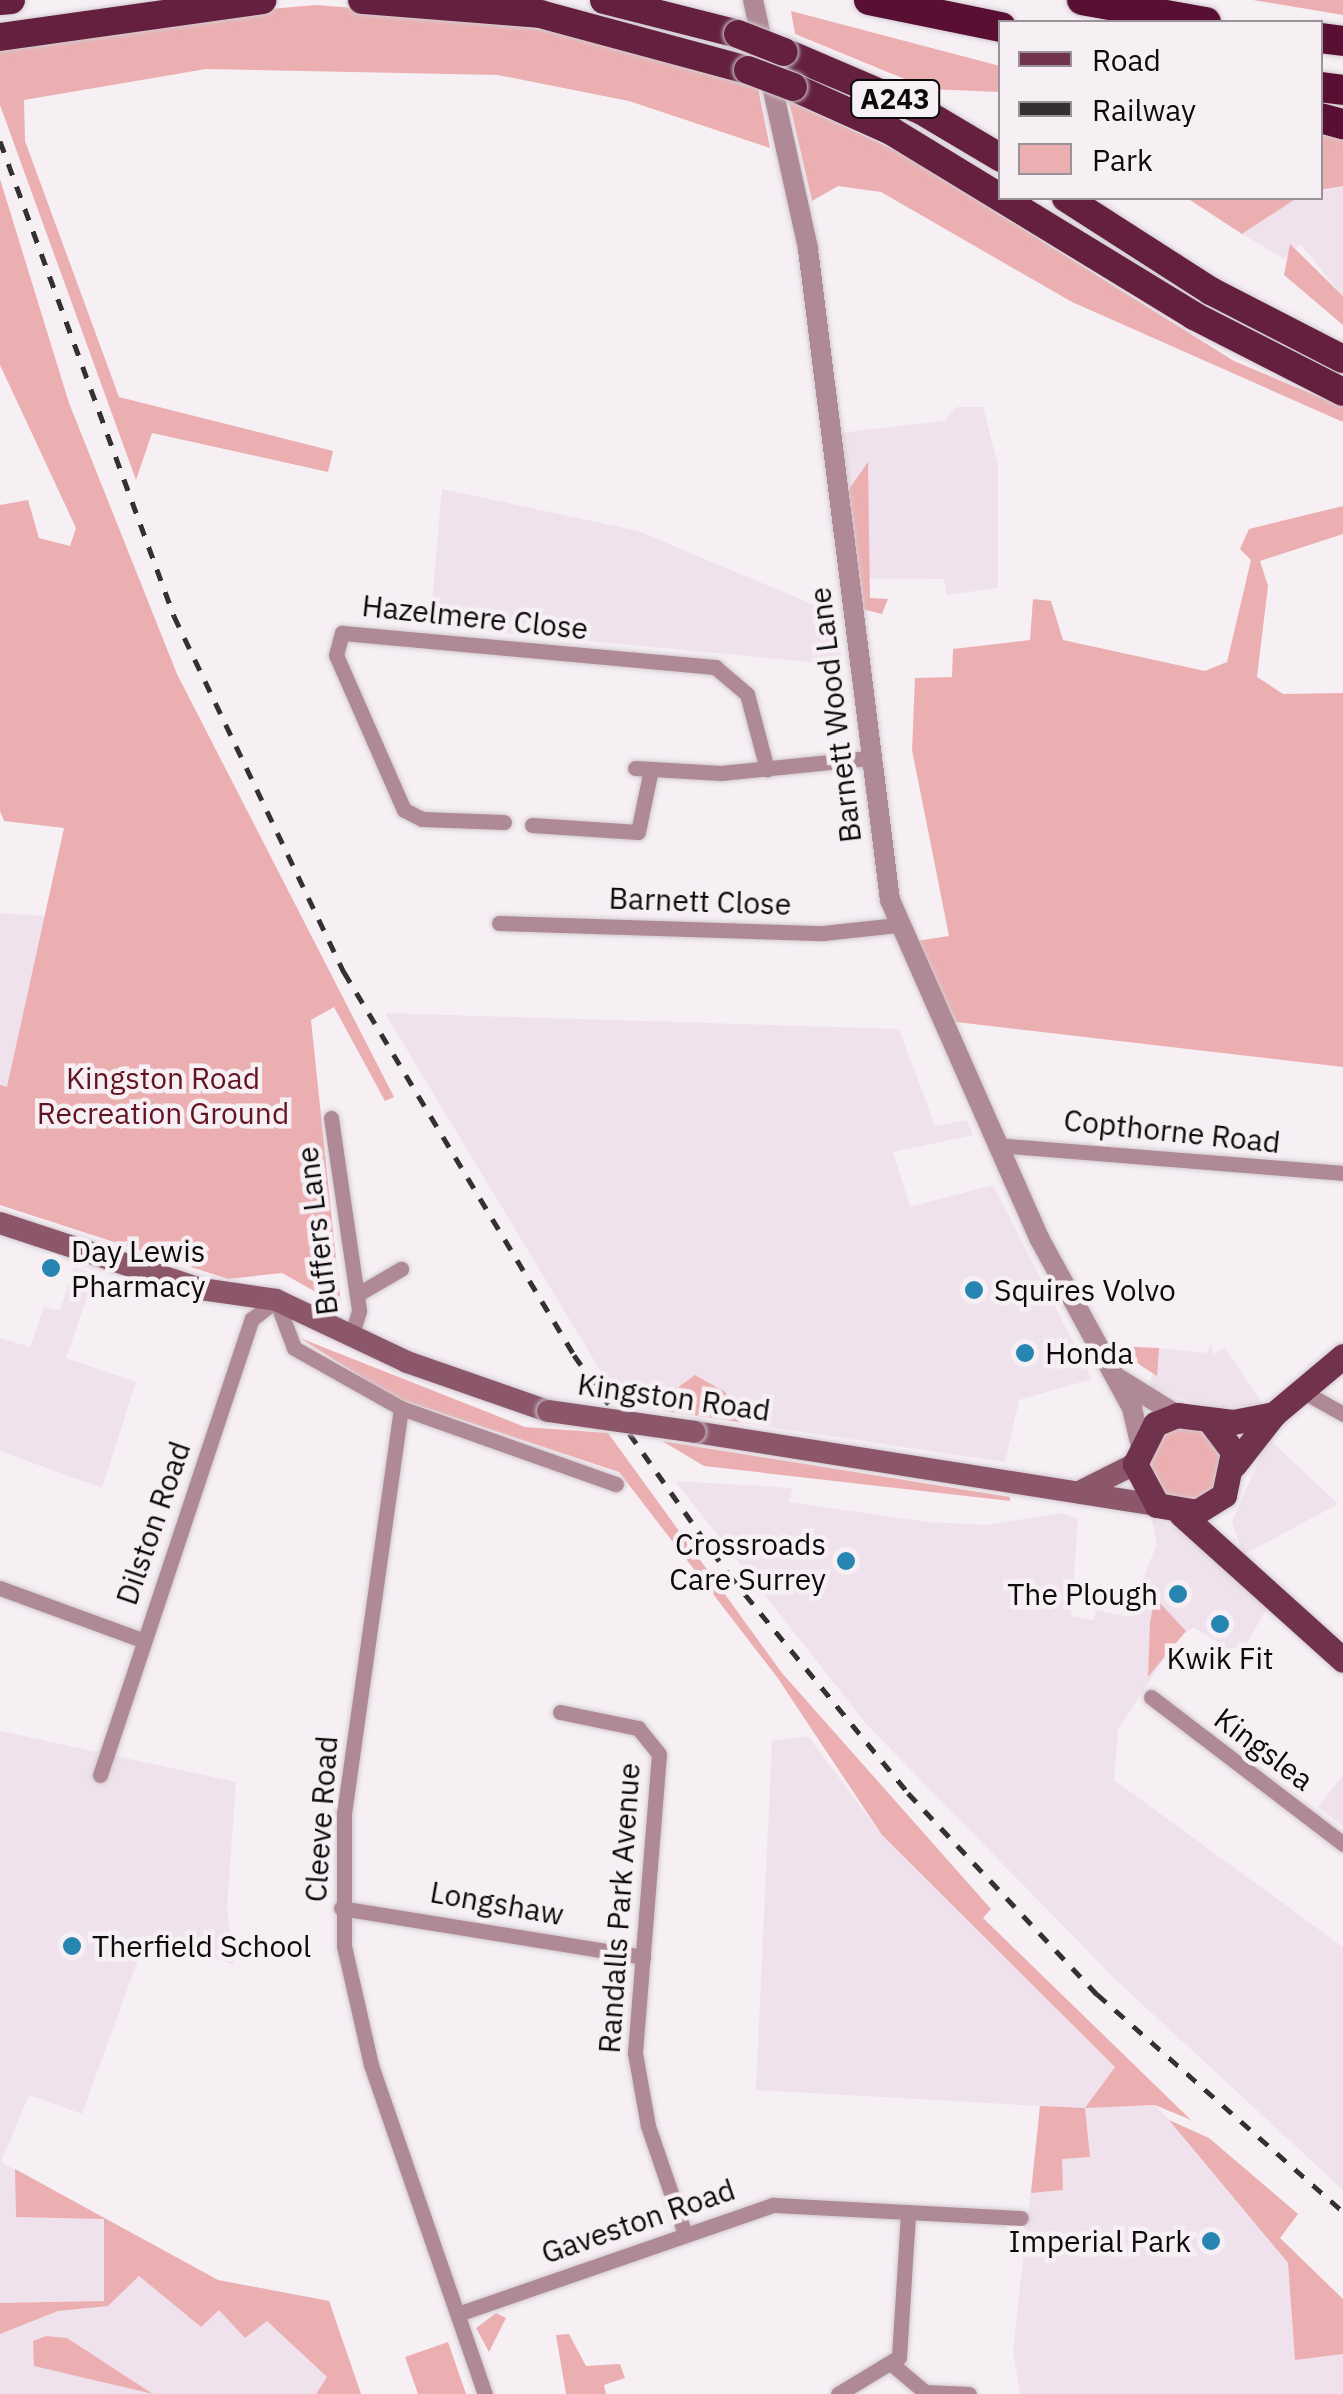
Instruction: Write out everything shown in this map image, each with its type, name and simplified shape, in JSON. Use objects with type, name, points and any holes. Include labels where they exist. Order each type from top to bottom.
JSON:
[{"type":"highway","points":[[0,2],[10,0]]},
{"type":"highway","points":[[0,37],[262,0]]},
{"type":"highway","name":"A243","points":[[362,0],[540,14],[748,70],[893,132],[998,196]]},
{"type":"highway","name":"A243","points":[[604,0],[738,34],[784,52],[998,157]]},
{"type":"highway","points":[[868,0],[998,28]]},
{"type":"highway","points":[[1082,0],[1195,20]]},
{"type":"highway","name":"A243","points":[[1004,200],[1194,316],[1343,392]]},
{"type":"highway","points":[[1069,200],[1211,291],[1343,359]]},
{"type":"main road","name":"Kingston Road","points":[[0,1222],[201,1289],[276,1300],[352,1337],[548,1411],[1082,1490],[1169,1510]]},
{"type":"main road","points":[[1229,1558],[1224,1495],[1234,1465],[1274,1414],[1343,1356]]},
{"type":"main road","points":[[1082,1490],[1137,1454],[1177,1415],[1210,1421],[1274,1414]]},
{"type":"main road","points":[[1210,1421],[1234,1465]]},
{"type":"main road","points":[[1137,1454],[1169,1510],[1343,1660]]},
{"type":"main road","points":[[1169,1510],[1224,1495]]},
{"type":"street","name":"Barnett Wood Lane","points":[[753,0],[810,267],[868,758],[898,926],[1071,1305],[1118,1378],[1137,1454]]},
{"type":"street","name":"Hazelmere Close","points":[[504,822],[422,819],[404,810],[336,655],[342,633],[715,667],[747,694],[767,770]]},
{"type":"street","points":[[532,825],[638,832],[643,769],[767,770],[868,758]]},
{"type":"street","name":"Barnett Close","points":[[499,923],[823,932],[898,926]]},
{"type":"street","name":"Buffers Lane","points":[[331,1118],[358,1294],[352,1337]]},
{"type":"street","name":"Copthorne Road","points":[[996,1145],[1343,1173]]},
{"type":"street","points":[[358,1294],[401,1269]]},
{"type":"street","points":[[276,1300],[294,1348],[401,1408],[616,1484]]},
{"type":"street","name":"Dilston Road","points":[[100,1775],[252,1319],[276,1300]]},
{"type":"street","name":"Barnett Wood Lane","points":[[1118,1378],[1177,1415]]},
{"type":"street","points":[[1304,1392],[1343,1414]]},
{"type":"street","name":"Cleeve Road","points":[[401,1408],[346,1793],[341,1908],[356,2014],[485,2394]]},
{"type":"street","points":[[0,1588],[142,1640]]},
{"type":"street","name":"Kingslea","points":[[1151,1698],[1343,1844]]},
{"type":"street","name":"Randalls Park Avenue","points":[[560,1712],[638,1728],[659,1754],[643,1957],[638,2093],[684,2231]]},
{"type":"street","name":"Longshaw","points":[[341,1908],[643,1957]]},
{"type":"street","name":"Gaveston Road","points":[[458,2314],[684,2231],[773,2205],[1020,2218]]},
{"type":"street","points":[[894,2366],[908,2214]]},
{"type":"street","points":[[838,2394],[894,2366]]},
{"type":"street","points":[[894,2366],[925,2392],[969,2394]]},
{"type":"shaded area","points":[[1343,186],[1343,296],[1300,244],[1284,259],[1242,234],[1294,200],[1323,200],[1323,191]]},
{"type":"shaded area","points":[[957,407],[983,407],[998,465],[998,588],[947,595],[944,579],[855,578],[839,433],[944,421]]},
{"type":"shaded area","points":[[442,489],[638,531],[838,615],[842,665],[430,626]]},
{"type":"shaded area","points":[[0,913],[47,916],[0,1120]]},
{"type":"shaded area","points":[[385,1013],[899,1029],[935,1126],[967,1120],[973,1135],[893,1152],[910,1207],[993,1185],[1092,1379],[1019,1400],[1005,1462],[621,1405]]},
{"type":"shaded area","points":[[74,1267],[95,1274],[66,1358],[136,1382],[102,1488],[0,1451],[0,1338],[30,1347],[44,1307],[60,1311]]},
{"type":"shaded area","points":[[1211,1343],[1214,1354],[1225,1348],[1263,1404],[1211,1409],[1149,1387],[1159,1348],[1206,1353]]},
{"type":"shaded area","points":[[1268,1438],[1338,1504],[1243,1555],[1232,1522]]},
{"type":"shaded area","points":[[675,1481],[793,1488],[789,1502],[928,1522],[986,1525],[1062,1513],[1078,1519],[1071,1616],[1094,1620],[1096,1610],[1129,1617],[1157,1543],[1152,1519],[1180,1530],[1268,1607],[1239,1656],[1193,1627],[1175,1641],[1118,1730],[1114,1780],[1343,1947],[1343,2190],[1116,1980],[867,1725]]},
{"type":"shaded area","points":[[0,1731],[236,1782],[227,1909],[234,1965],[147,1935],[82,2114],[29,2095],[1,2162],[218,2280],[329,2301],[361,2394],[0,2394]]},
{"type":"shaded area","points":[[808,1736],[882,1835],[1115,2067],[1086,2107],[1155,2105],[1216,2171],[1343,2335],[1343,2394],[1020,2394],[1013,2350],[1040,2106],[756,2090],[772,1741]]},
{"type":"shaded area","points":[[1343,1775],[1343,1826],[1318,1807]]},
{"type":"green space","points":[[1253,0],[1343,0],[1343,15]]},
{"type":"green space","points":[[316,5],[482,18],[629,47],[758,88],[770,148],[629,101],[498,75],[206,69],[24,100],[25,141],[119,397],[333,451],[328,472],[152,433],[136,480],[0,105],[0,48],[183,16]]},
{"type":"green space","points":[[791,11],[998,65],[998,92],[929,89],[795,34]]},
{"type":"green space","points":[[789,101],[901,153],[1234,361],[1343,407],[1343,422],[1072,302],[881,192],[838,186],[812,201]]},
{"type":"green space","points":[[1323,135],[1343,138],[1343,186],[1323,190]]},
{"type":"green space","name":"Kingston Road Recreation Ground","points":[[0,179],[69,403],[177,674],[394,1097],[385,1101],[334,1007],[311,1020],[341,1306],[282,1273],[228,1279],[0,1205],[0,1085],[7,1087],[64,828],[4,821],[0,811],[0,505],[28,500],[39,538],[70,546],[76,528],[0,365]]},
{"type":"green space","points":[[1190,200],[1294,200],[1242,234]]},
{"type":"green space","points":[[1290,244],[1343,296],[1343,325],[1284,275]]},
{"type":"green space","points":[[868,462],[870,598],[888,599],[882,614],[858,608],[845,495]]},
{"type":"green space","points":[[1343,506],[1343,534],[1260,561],[1268,586],[1257,677],[1283,694],[1343,693],[1343,1067],[956,1022],[916,941],[949,936],[912,750],[915,678],[952,677],[953,649],[1030,640],[1033,599],[1051,601],[1063,640],[1205,671],[1227,662],[1251,560],[1240,549],[1249,529]]},
{"type":"green space","points":[[300,1338],[525,1427],[608,1433],[782,1673],[991,1909],[983,1918],[1191,2120],[1155,2105],[1085,2108],[1115,2067],[882,1835],[777,1677],[619,1472],[393,1397]]},
{"type":"green space","points":[[1117,1346],[1159,1348],[1157,1376],[1129,1358]]},
{"type":"green space","points":[[695,1375],[725,1392],[740,1422],[664,1411],[669,1394]]},
{"type":"green space","points":[[1185,1426],[1212,1437],[1223,1464],[1212,1491],[1185,1502],[1158,1491],[1147,1464],[1158,1437]]},
{"type":"green space","points":[[662,1441],[1010,1497],[1010,1501],[704,1466]]},
{"type":"green space","points":[[1155,1598],[1186,1631],[1148,1677],[1150,1622]]},
{"type":"green space","points":[[1040,2106],[1085,2108],[1090,2157],[1062,2159],[1063,2190],[1031,2193]]},
{"type":"green space","points":[[1169,2120],[1209,2138],[1298,2214],[1280,2238],[1343,2299],[1343,2354],[1295,2360],[1288,2263]]},
{"type":"green space","points":[[15,2169],[218,2280],[329,2301],[361,2394],[316,2394],[327,2377],[267,2321],[245,2338],[219,2310],[201,2327],[139,2276],[108,2306],[58,2311],[0,2334],[0,2303],[104,2301],[104,2219],[16,2217]]},
{"type":"green space","points":[[496,2313],[506,2318],[489,2352],[476,2328]]},
{"type":"green space","points":[[569,2334],[586,2366],[620,2364],[625,2378],[604,2385],[606,2394],[566,2394],[556,2335]]},
{"type":"green space","points":[[46,2336],[67,2338],[153,2394],[34,2366],[33,2341]]},
{"type":"green space","points":[[448,2342],[466,2394],[418,2394],[405,2357]]},
{"type":"railway","points":[[0,141],[174,616],[344,972],[574,1355],[730,1576],[908,1793],[1097,1994],[1343,2212]]},
{"type":"place","name":"Day Lewis Pharmacy","points":[[51,1268]]},
{"type":"place","name":"Squires Volvo","points":[[974,1290]]},
{"type":"place","name":"Honda","points":[[1025,1353]]},
{"type":"place","name":"Crossroads Care Surrey","points":[[846,1561]]},
{"type":"place","name":"The Plough","points":[[1178,1594]]},
{"type":"place","name":"Kwik Fit","points":[[1220,1624]]},
{"type":"place","name":"Therfield School","points":[[72,1946]]},
{"type":"place","name":"Imperial Park","points":[[1211,2241]]}]
